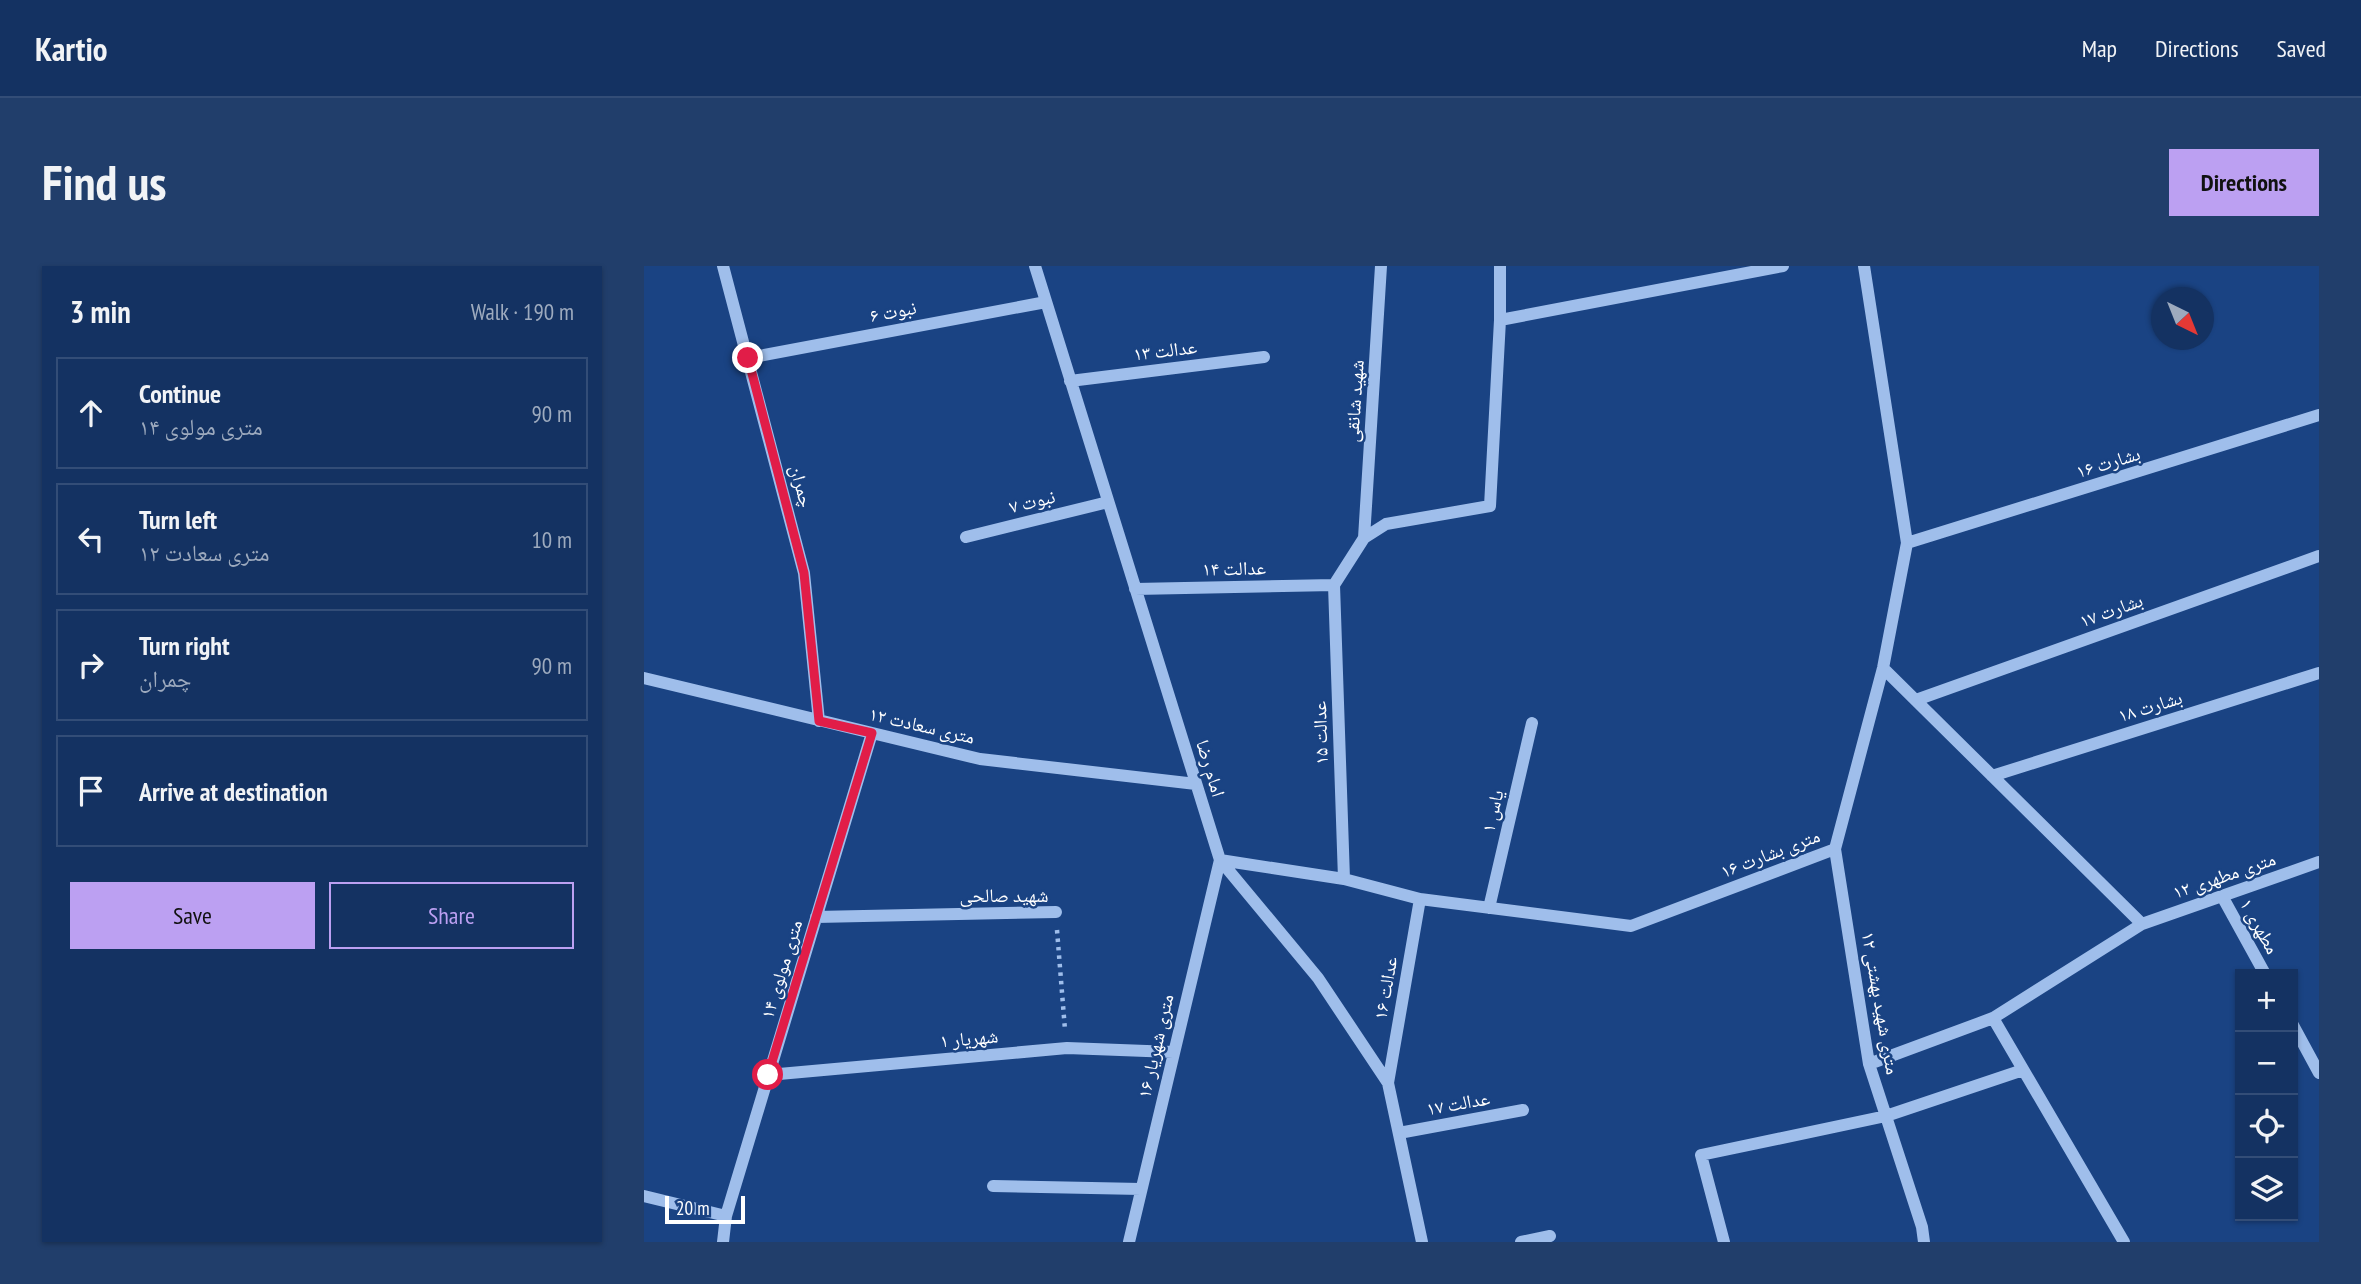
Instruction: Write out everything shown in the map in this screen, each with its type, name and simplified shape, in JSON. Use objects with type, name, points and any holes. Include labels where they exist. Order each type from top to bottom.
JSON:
[{"type":"street","name":"چمران","points":[[723,266],[804,573],[819,721]]},
{"type":"street","name":"امام رضا","points":[[1035,266],[1220,860],[1318,978],[1388,1083],[1422,1242]]},
{"type":"street","name":"شهید شانقی","points":[[1364,538],[1381,266]]},
{"type":"street","points":[[1334,584],[1364,538],[1386,524],[1490,506],[1500,320],[1500,266]]},
{"type":"street","points":[[1500,320],[1783,266]]},
{"type":"street","name":"۱۶ متری بشارت","points":[[1220,860],[1344,879],[1420,899],[1631,926],[1835,849],[1883,668],[1907,543],[1864,266]]},
{"type":"street","name":"نبوت ۶","points":[[748,358],[1046,302]]},
{"type":"street","name":"عدالت ۱۳","points":[[1070,381],[1264,357]]},
{"type":"street","name":"بشارت ۱۶","points":[[1907,543],[2319,415]]},
{"type":"street","name":"نبوت ۷","points":[[966,537],[1108,502]]},
{"type":"street","name":"بشارت ۱۷","points":[[1916,700],[2319,556]]},
{"type":"street","name":"عدالت ۱۴","points":[[1135,589],[1334,584]]},
{"type":"street","name":"عدالت ۱۵","points":[[1334,584],[1344,879]]},
{"type":"street","points":[[1883,668],[2142,924]]},
{"type":"street","name":"بشارت ۱۸","points":[[1992,776],[2319,673]]},
{"type":"street","name":"۱۲ متری سعادت","points":[[644,678],[980,759],[1196,784]]},
{"type":"street","name":"یاس ۱","points":[[1489,908],[1532,723]]},
{"type":"street","name":"۱۴ متری مولوی","points":[[723,1242],[726,1216],[872,733]]},
{"type":"street","name":"۱۲ متری شهید بهشتی","points":[[1835,849],[1869,1064],[1922,1227],[1924,1242]]},
{"type":"street","name":"۱۶ متری شهریار","points":[[1129,1242],[1220,860]]},
{"type":"street","name":"۱۲ متری مطهری","points":[[1869,1064],[1993,1018],[2142,924],[2319,862]]},
{"type":"street","name":"مطهری ۱","points":[[2222,896],[2262,969]]},
{"type":"street","name":"عدالت ۱۶","points":[[1388,1083],[1420,899]]},
{"type":"street","name":"شهید صالحی","points":[[817,917],[1056,912]]},
{"type":"street","points":[[1993,1018],[2119,1240]]},
{"type":"street","points":[[2297,1032],[2319,1073]]},
{"type":"street","name":"شهریار ۱","points":[[768,1075],[1067,1048],[1173,1052]]},
{"type":"street","points":[[1724,1242],[1702,1155],[1886,1116],[2023,1070]]},
{"type":"street","name":"عدالت ۱۷","points":[[1399,1133],[1523,1110]]},
{"type":"street","points":[[993,1186],[1141,1189]]},
{"type":"street","points":[[644,1196],[726,1216]]},
{"type":"street","points":[[1521,1242],[1550,1236]]},
{"type":"path","name":"شهید صالحی","points":[[1056,912],[1067,1048]]},
{"type":"route","points":[[748,358],[804,573],[819,721],[872,733],[768,1075]]}]
